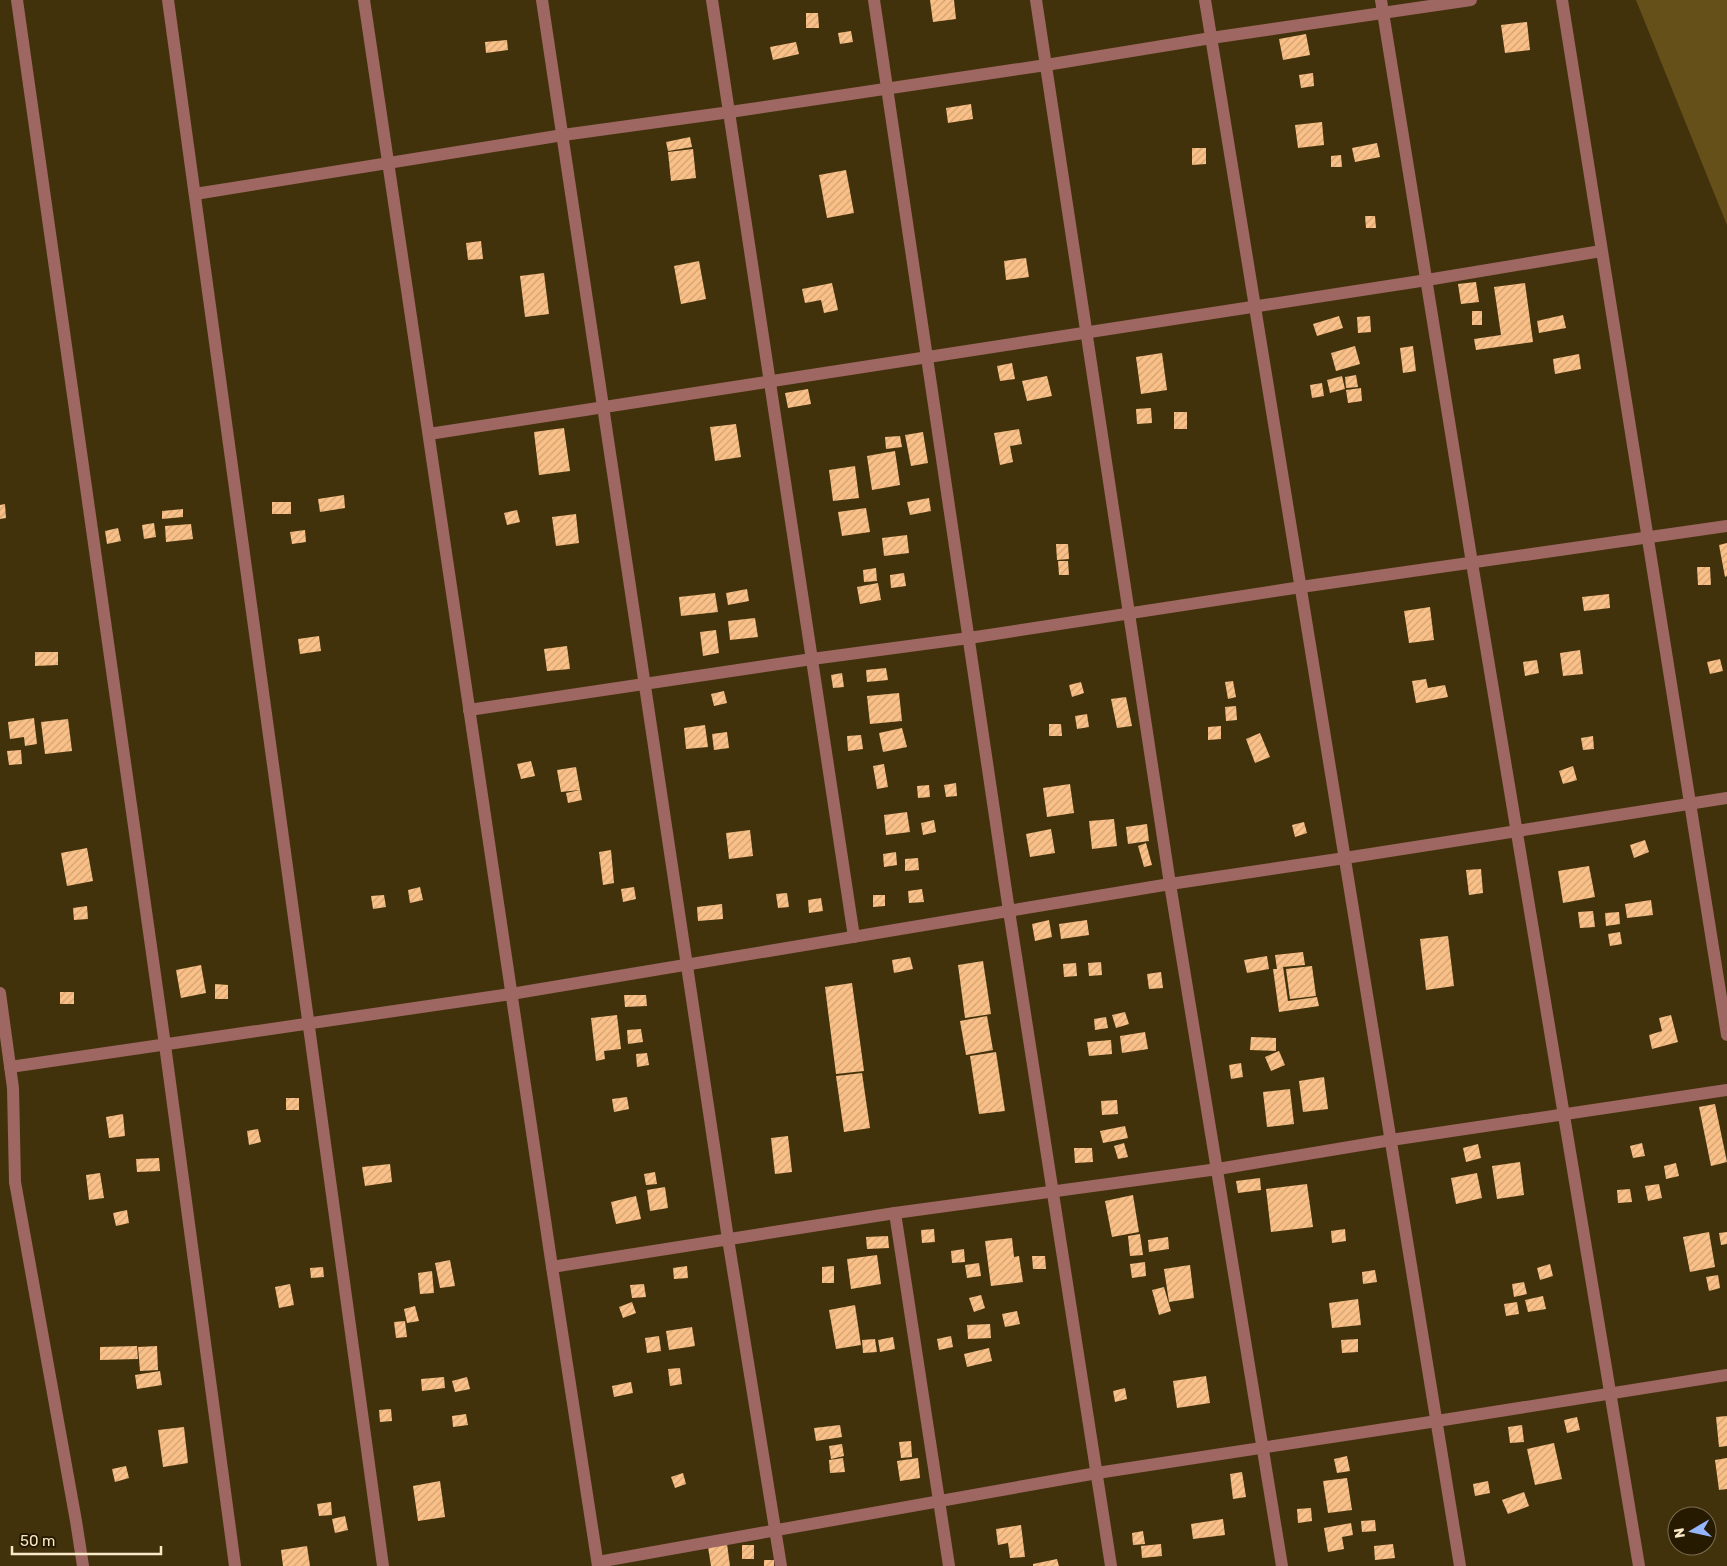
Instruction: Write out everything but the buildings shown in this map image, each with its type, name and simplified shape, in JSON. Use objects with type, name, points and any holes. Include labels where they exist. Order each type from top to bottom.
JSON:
[{"type":"street","points":[[17,0],[166,1045],[235,1566]]},
{"type":"street","points":[[168,0],[384,1566]]},
{"type":"street","points":[[364,0],[511,994],[598,1564],[775,1529],[1097,1472],[1437,1421],[1727,1374]]},
{"type":"street","points":[[542,0],[728,1239],[781,1566]]},
{"type":"street","points":[[712,0],[854,937]]},
{"type":"street","points":[[874,0],[1009,911],[1111,1566]]},
{"type":"street","points":[[1036,0],[1170,884],[1282,1566]]},
{"type":"street","points":[[1205,0],[1460,1566]]},
{"type":"street","points":[[1381,0],[1472,562],[1639,1566]]},
{"type":"street","points":[[195,194],[562,135],[730,112],[1471,0]]},
{"type":"street","points":[[1562,0],[1646,538],[1691,804],[1727,1035]]},
{"type":"street","points":[[429,434],[1427,280],[1601,251]]},
{"type":"street","points":[[470,710],[1727,526]]},
{"type":"street","points":[[10,1067],[511,994],[1170,884],[1727,798]]},
{"type":"street","points":[[0,993],[13,1088],[15,1182],[83,1566]]},
{"type":"street","points":[[552,1267],[895,1213],[1218,1168],[1727,1090]]},
{"type":"street","points":[[895,1213],[949,1566]]},
{"type":"shaded area","points":[[1636,0],[1727,0],[1727,225]]}]
